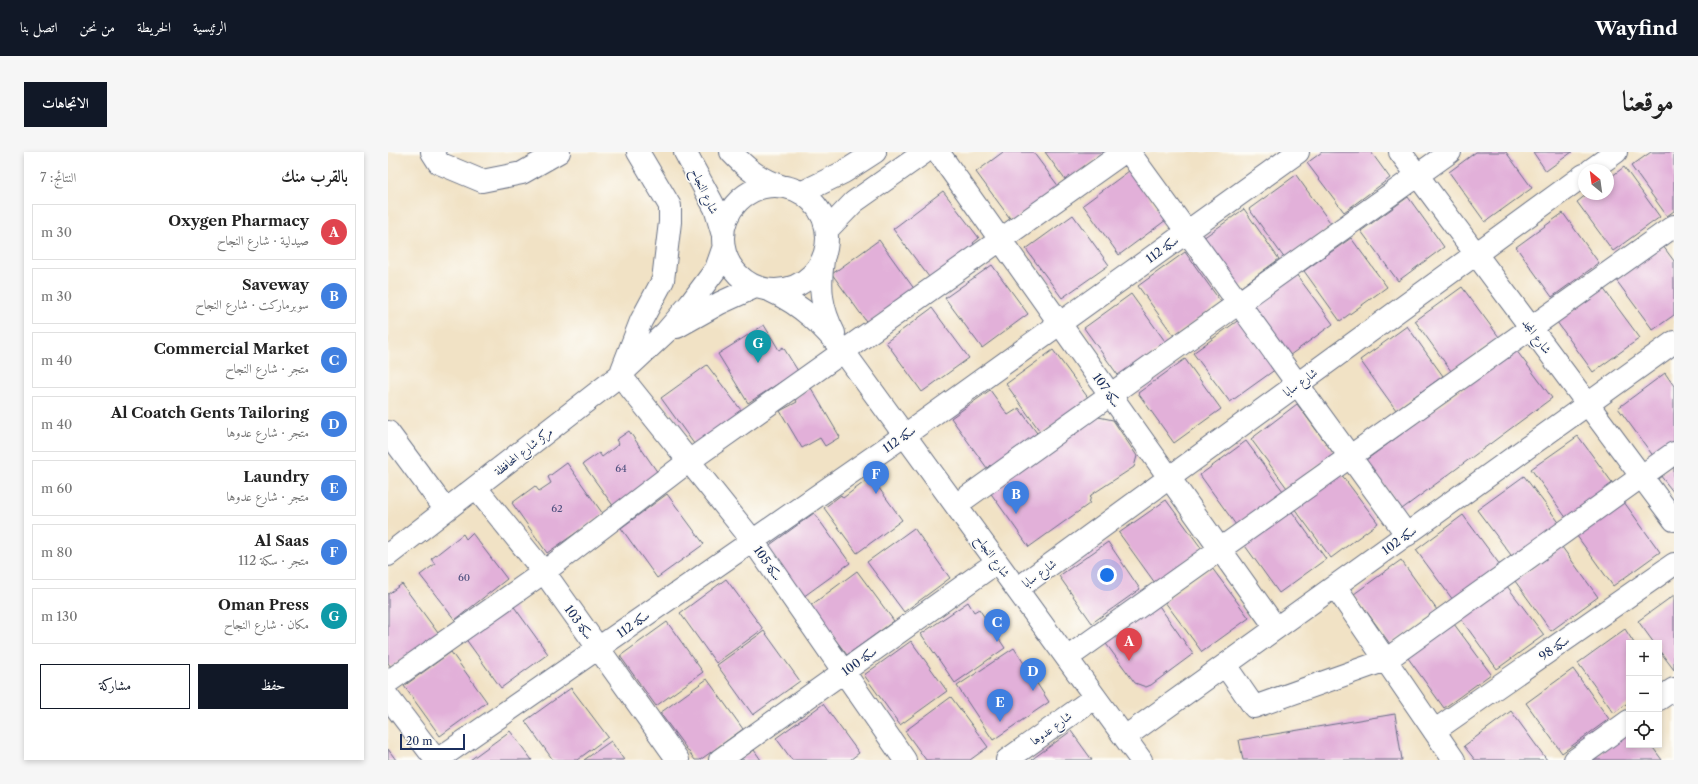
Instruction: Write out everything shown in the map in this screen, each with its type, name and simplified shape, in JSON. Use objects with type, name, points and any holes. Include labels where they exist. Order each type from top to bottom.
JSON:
[{"type":"street","points":[[432,152],[439,163],[482,182],[522,173],[559,152]]},
{"type":"street","points":[[620,375],[641,321],[663,280],[670,222],[670,206],[638,152]]},
{"type":"street","name":"شارع النجاح","points":[[686,152],[715,208],[723,241]]},
{"type":"street","points":[[731,152],[744,165],[764,180],[793,190],[813,202],[822,215],[827,230],[827,245],[823,260],[815,273],[803,283],[788,289],[763,289],[740,278],[729,266],[723,241],[727,216],[737,202],[751,192],[768,187],[793,190],[844,172],[875,152]]},
{"type":"street","points":[[827,230],[854,202],[925,152]]},
{"type":"street","name":"سكة 107","points":[[938,152],[1276,628]]},
{"type":"street","points":[[388,682],[544,572],[689,462],[1124,152]]},
{"type":"street","points":[[1129,152],[1406,535]]},
{"type":"street","name":"سكة 112","points":[[436,760],[905,435],[1298,152]]},
{"type":"street","name":"شارع المجد","points":[[1400,152],[1674,520]]},
{"type":"street","points":[[956,505],[1450,152]]},
{"type":"street","points":[[1599,164],[1616,152]]},
{"type":"street","name":"شارع سابا","points":[[1017,589],[1578,179]]},
{"type":"street","points":[[1067,658],[1674,226]]},
{"type":"street","name":"مركز شارع المحافظة","points":[[388,555],[620,375],[655,342],[702,288],[716,269],[723,241]]},
{"type":"street","name":"شارع النجاح","points":[[823,260],[820,289],[822,303],[833,332],[844,352]]},
{"type":"street","name":"مركز شارع المحافظة","points":[[655,342],[705,310],[763,289]]},
{"type":"street","name":"شارع النجاح","points":[[763,289],[805,310],[821,325],[844,352],[1141,760]]},
{"type":"street","name":"سكة 102","points":[[1125,737],[1674,342]]},
{"type":"street","name":"سكة 105","points":[[620,375],[752,541],[905,760]]},
{"type":"street","points":[[388,432],[446,510]]},
{"type":"street","points":[[1225,665],[1254,707],[1386,660],[1674,453]]},
{"type":"street","name":"سكة 103","points":[[476,488],[544,572],[678,760]]},
{"type":"street","name":"سكة 100","points":[[720,760],[997,562]]},
{"type":"street","name":"سكة 98","points":[[1434,731],[1674,564]]},
{"type":"street","points":[[1335,586],[1454,760]]},
{"type":"street","points":[[1662,697],[1674,689]]},
{"type":"street","points":[[388,697],[436,760]]},
{"type":"street","name":"شارع عدوها","points":[[1007,760],[1096,697]]},
{"type":"street","points":[[1575,760],[1626,723]]},
{"type":"building","points":[[1003,152],[1033,152],[1059,187],[1012,221],[976,172]]},
{"type":"building","points":[[1045,152],[1106,152],[1066,181]]},
{"type":"building","points":[[1322,152],[1371,152],[1390,178],[1344,212],[1307,163]]},
{"type":"building","points":[[1476,152],[1506,152],[1532,188],[1485,222],[1449,172]]},
{"type":"building","points":[[1533,152],[1572,152],[1546,171]]},
{"type":"building","points":[[1651,152],[1674,152],[1674,211],[1667,216],[1631,166]]},
{"type":"building","points":[[1624,167],[1660,217],[1613,251],[1577,202],[1580,200],[1614,200],[1614,174]]},
{"type":"building","points":[[1129,171],[1166,220],[1119,255],[1083,205]]},
{"type":"building","points":[[1296,175],[1332,225],[1285,259],[1249,209]]},
{"type":"building","points":[[943,191],[979,238],[973,243],[976,248],[932,281],[893,229]]},
{"type":"building","points":[[1408,197],[1444,247],[1398,281],[1361,231]]},
{"type":"building","points":[[1244,209],[1279,259],[1233,293],[1196,243]]},
{"type":"building","points":[[1563,213],[1599,263],[1552,297],[1516,247]]},
{"type":"building","points":[[1073,215],[1109,265],[1062,298],[1026,249]]},
{"type":"building","points":[[1351,238],[1387,287],[1340,321],[1304,271]]},
{"type":"building","points":[[879,240],[915,290],[868,324],[832,274]]},
{"type":"building","points":[[1663,246],[1674,261],[1674,315],[1653,330],[1616,280]]},
{"type":"building","points":[[1185,252],[1221,302],[1174,336],[1138,286]]},
{"type":"building","points":[[992,265],[1028,314],[982,348],[945,298]]},
{"type":"building","points":[[1296,274],[1333,324],[1286,358],[1250,308]]},
{"type":"building","points":[[1462,287],[1499,337],[1451,371],[1415,321]]},
{"type":"building","points":[[1603,288],[1640,338],[1593,372],[1557,322]]},
{"type":"building","points":[[1131,294],[1167,344],[1120,378],[1084,328]]},
{"type":"building","points":[[932,308],[969,358],[922,392],[886,342]]},
{"type":"building","points":[[1240,319],[1276,369],[1230,402],[1193,353]]},
{"type":"building","points":[[764,325],[779,350],[783,347],[798,371],[748,403],[718,354]]},
{"type":"building","points":[[1407,326],[1443,376],[1396,410],[1360,360]]},
{"type":"building","points":[[1053,350],[1089,399],[1042,434],[1006,384]]},
{"type":"building","points":[[1516,350],[1552,398],[1402,509],[1366,460]]},
{"type":"building","points":[[1185,359],[1221,409],[1174,443],[1138,393]]},
{"type":"building","points":[[707,365],[744,414],[697,448],[661,398]]},
{"type":"building","points":[[1665,373],[1674,386],[1674,443],[1654,457],[1618,408]]},
{"type":"building","points":[[811,388],[840,437],[825,446],[820,438],[802,448],[780,411],[797,402],[795,398]]},
{"type":"building","points":[[990,390],[1008,415],[1019,408],[1039,436],[993,469],[990,465],[987,468],[951,418]]},
{"type":"building","points":[[1297,404],[1334,454],[1287,488],[1251,439]]},
{"type":"building","points":[[1094,416],[1113,420],[1137,456],[1134,467],[1091,495],[1089,504],[1029,547],[987,488]]},
{"type":"building","points":[[629,431],[658,473],[614,507],[583,464],[599,453],[602,457],[619,444],[616,440]]},
{"type":"building","points":[[1578,436],[1614,485],[1567,519],[1531,469]]},
{"type":"building","points":[[1246,441],[1283,491],[1236,525],[1200,475]]},
{"type":"building","points":[[567,463],[603,514],[547,553],[512,503],[535,486],[539,491],[551,483],[548,477]]},
{"type":"building","points":[[1674,465],[1674,493],[1660,475]]},
{"type":"building","points":[[1341,474],[1378,523],[1331,558],[1294,508]]},
{"type":"building","points":[[1524,476],[1561,525],[1514,559],[1477,510]]},
{"type":"building","points":[[871,477],[902,520],[857,553],[824,508],[841,495],[843,498]]},
{"type":"building","points":[[667,494],[704,544],[657,578],[621,528]]},
{"type":"building","points":[[1166,500],[1202,549],[1155,583],[1119,533]]},
{"type":"building","points":[[1624,502],[1660,552],[1613,586],[1577,536]]},
{"type":"building","points":[[1290,509],[1326,559],[1279,593],[1243,543]]},
{"type":"building","points":[[814,513],[850,563],[803,597],[767,547]]},
{"type":"building","points":[[1463,515],[1500,565],[1453,600],[1416,550]]},
{"type":"building","points":[[914,528],[950,578],[904,612],[867,562]]},
{"type":"building","points":[[472,533],[507,579],[455,620],[420,575],[435,564],[431,559],[463,534],[466,539]]},
{"type":"building","points":[[1108,542],[1140,589],[1092,623],[1059,576]]},
{"type":"building","points":[[1562,547],[1598,597],[1551,631],[1515,581]]},
{"type":"building","points":[[1401,560],[1437,610],[1390,644],[1354,594]]},
{"type":"building","points":[[1212,568],[1249,618],[1202,652],[1165,602]]},
{"type":"building","points":[[857,571],[894,621],[847,655],[810,606]]},
{"type":"building","points":[[726,579],[763,629],[716,663],[680,613]]},
{"type":"building","points":[[402,584],[438,633],[391,667],[388,663],[388,594]]},
{"type":"building","points":[[1507,586],[1544,635],[1497,669],[1461,619]]},
{"type":"building","points":[[1674,595],[1674,670],[1662,654],[1662,640],[1652,640],[1638,621]]},
{"type":"building","points":[[968,602],[974,612],[979,609],[1005,648],[955,683],[921,634]]},
{"type":"building","points":[[1157,603],[1193,654],[1151,685],[1146,687],[1135,683],[1104,641]]},
{"type":"building","points":[[512,604],[548,654],[501,688],[465,638]]},
{"type":"building","points":[[667,622],[703,672],[656,706],[620,656]]},
{"type":"building","points":[[1454,624],[1491,674],[1444,708],[1408,658]]},
{"type":"building","points":[[1625,629],[1632,640],[1626,640],[1626,704],[1614,713],[1578,663]]},
{"type":"building","points":[[764,631],[800,681],[753,715],[717,665]]},
{"type":"building","points":[[911,641],[947,691],[900,725],[864,675]]},
{"type":"building","points":[[1014,648],[1049,702],[993,740],[957,686]]},
{"type":"building","points":[[451,652],[487,702],[440,736],[404,686]]},
{"type":"building","points":[[1573,669],[1609,719],[1562,753],[1526,703]]},
{"type":"building","points":[[707,679],[743,729],[700,760],[695,760],[660,713]]},
{"type":"building","points":[[571,688],[608,737],[577,760],[553,760],[525,721]]},
{"type":"building","points":[[951,697],[988,747],[970,760],[926,760],[905,731]]},
{"type":"building","points":[[823,704],[859,753],[850,760],[792,760],[776,738]]},
{"type":"building","points":[[1511,711],[1547,760],[1475,760],[1464,746]]},
{"type":"building","points":[[1395,714],[1402,760],[1243,760],[1239,740]]},
{"type":"building","points":[[510,731],[532,760],[470,760]]},
{"type":"building","points":[[1071,731],[1092,760],[1031,760]]},
{"type":"building","points":[[1626,734],[1626,748],[1653,748],[1662,760],[1590,760]]},
{"type":"building","points":[[611,741],[624,760],[584,760]]},
{"type":"building","points":[[388,749],[396,760],[388,760]]},
{"type":"building","points":[[754,750],[761,760],[739,760]]},
{"type":"place","name":"Oman Press","points":[[758,363]]},
{"type":"place","name":"Al Saas","points":[[876,494]]},
{"type":"place","name":"Saveway","points":[[1016,514]]},
{"type":"place","name":"Commercial Market","points":[[997,642]]},
{"type":"place","name":"Oxygen Pharmacy","points":[[1129,661]]},
{"type":"place","name":"Al Coatch Gents Tailoring","points":[[1033,691]]},
{"type":"place","name":"Laundry","points":[[1000,722]]}]
